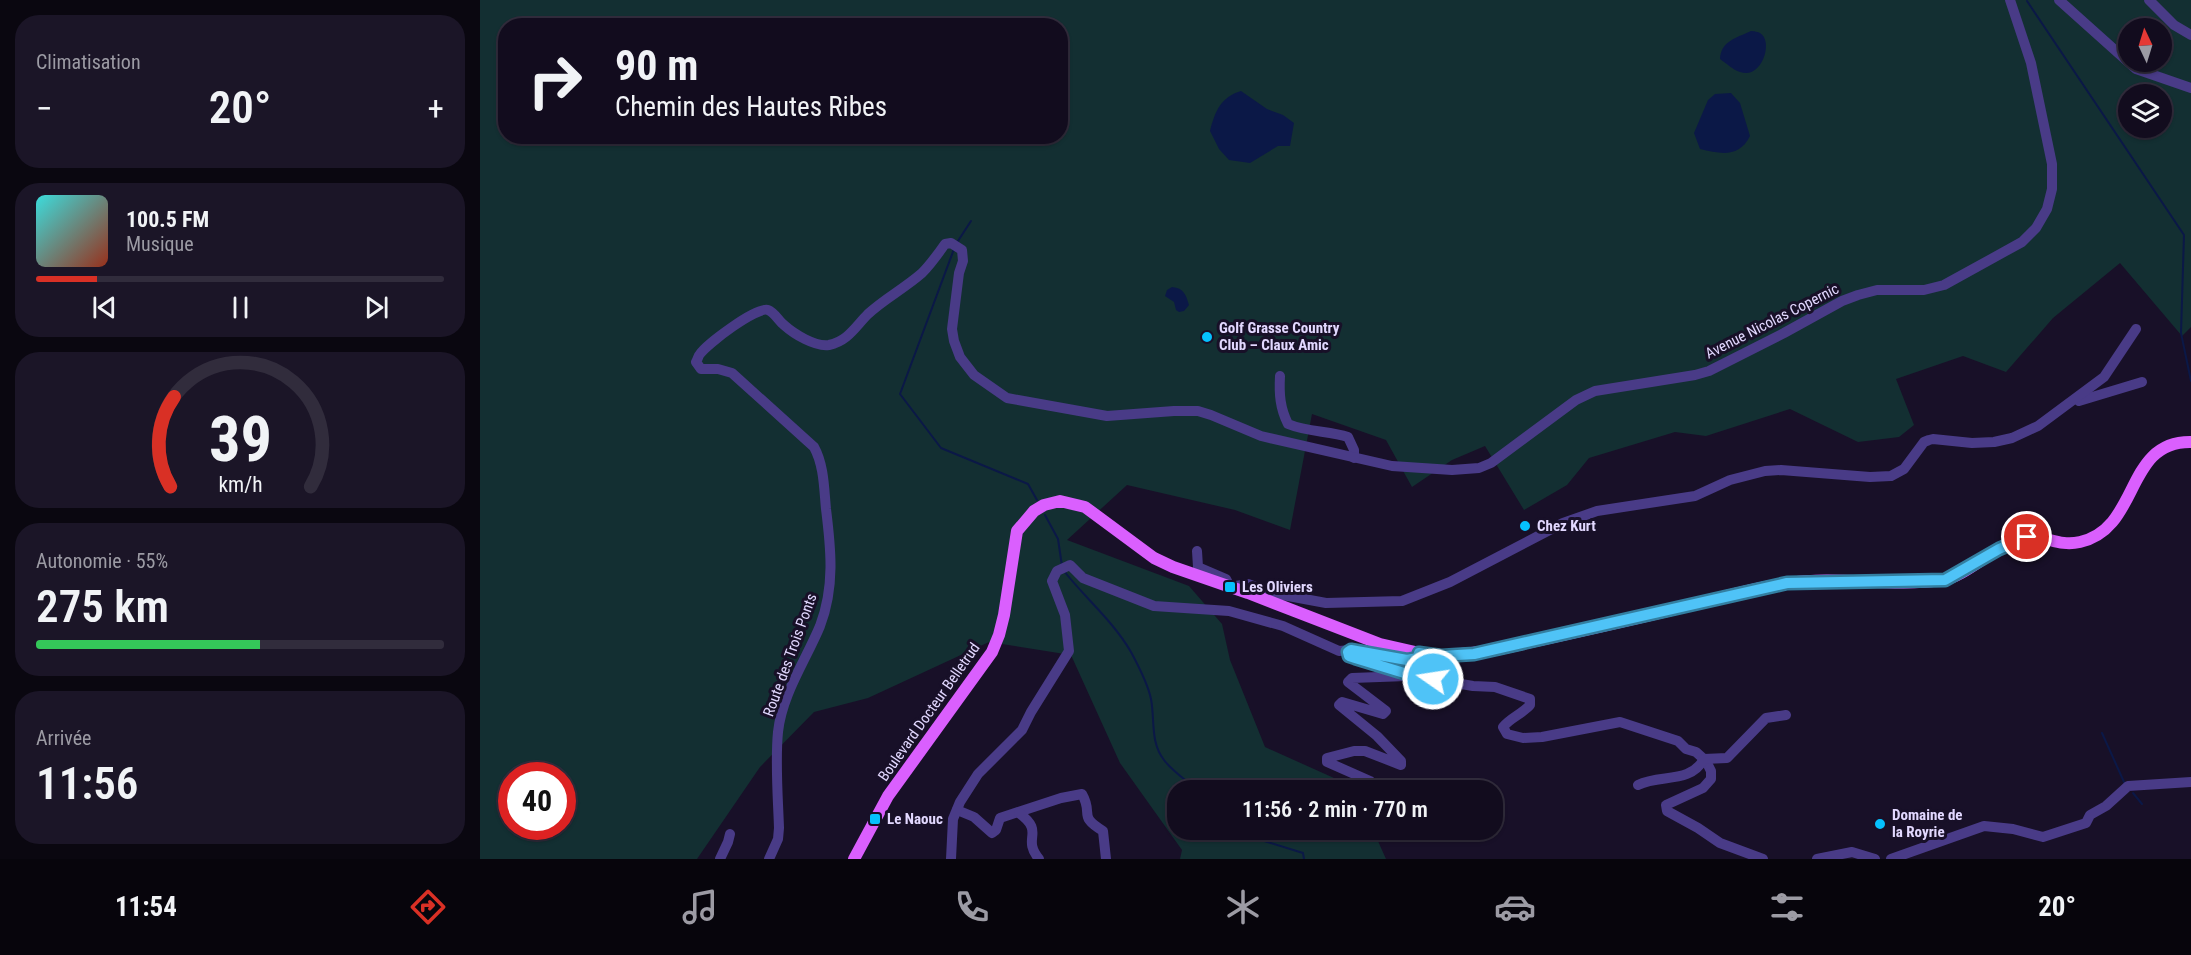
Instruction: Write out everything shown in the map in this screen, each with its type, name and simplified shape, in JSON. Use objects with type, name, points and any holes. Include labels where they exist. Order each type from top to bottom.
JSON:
[{"type":"main road","name":"Boulevard Docteur Belletrud","points":[[854,859],[894,787],[992,652],[1004,615],[1017,531],[1034,511],[1044,505],[1060,501],[1085,507],[1154,558],[1191,575],[1230,587],[1380,644],[1419,653],[1456,656],[1491,651],[1787,583],[1945,580],[1999,549],[2027,537],[2068,544],[2095,537],[2115,519],[2147,459],[2165,446],[2190,441]]},
{"type":"street","name":"Avenue Nicolas Copernic","points":[[957,247],[963,261],[959,273],[952,329],[954,341],[960,357],[975,375],[1007,398],[1107,416],[1198,411],[1261,436],[1392,466],[1452,470],[1483,467],[1576,400],[1595,391],[1709,371],[1842,301],[1867,291],[1916,291],[1934,288],[1963,275],[2022,242],[2036,228],[2047,209],[2052,189],[2052,164],[2031,63],[2010,0]]},
{"type":"street","points":[[2059,0],[2136,69],[2191,88]]},
{"type":"street","points":[[2149,0],[2174,25],[2191,35]]},
{"type":"street","name":"Route des Trois Ponts","points":[[769,859],[778,838],[779,828],[778,731],[786,702],[820,626],[831,584],[831,545],[821,463],[814,447],[732,374],[718,369],[701,369],[696,362],[700,354],[711,343],[756,312],[770,310],[784,326],[811,341],[825,345],[838,343],[868,314],[923,272],[945,244],[957,247]]},
{"type":"street","points":[[1197,551],[1198,567],[1226,579],[1230,587],[1248,584],[1272,593],[1326,603],[1402,601],[1450,582],[1563,523],[1597,510],[1695,496],[1730,480],[1765,471],[1891,477],[1904,469],[1924,442],[1929,440],[1972,443],[2012,438],[2038,426],[2104,377],[2136,329]]},
{"type":"street","points":[[1280,376],[1279,396],[1288,424],[1348,437],[1354,450],[1354,458]]},
{"type":"street","points":[[2069,402],[2073,403],[2142,382]]},
{"type":"street","points":[[951,859],[953,819],[957,810],[978,774],[1022,730],[1069,651],[1065,615],[1052,581],[1058,571],[1070,565],[1083,578],[1154,606],[1229,611],[1283,626],[1339,651],[1351,650],[1407,660],[1417,658],[1419,653]]},
{"type":"street","points":[[1348,652],[1349,656],[1414,676],[1473,686],[1495,687],[1530,699],[1530,705],[1523,713],[1507,722],[1503,727],[1507,734],[1523,738],[1542,737],[1620,722],[1678,741],[1686,749],[1696,752],[1704,759],[1711,771],[1711,779],[1707,785],[1666,805],[1667,811],[1720,843],[1760,859]]},
{"type":"street","points":[[1368,780],[1328,762],[1327,758],[1354,751],[1365,751],[1401,765],[1401,761],[1377,736],[1339,705],[1342,702],[1353,704],[1383,714],[1386,711],[1348,682],[1352,678],[1414,676]]},
{"type":"street","points":[[1704,759],[1727,758],[1766,718],[1786,715]]},
{"type":"street","points":[[1638,785],[1647,781],[1685,777],[1698,769],[1704,759]]},
{"type":"street","points":[[1891,859],[1983,826],[2013,829],[2043,837],[2052,836],[2086,823],[2090,815],[2106,806],[2128,786],[2191,782]]},
{"type":"street","points":[[957,810],[974,817],[992,832],[996,830],[1000,818],[1061,798],[1082,794],[1088,804],[1086,816],[1090,823],[1103,831],[1106,859]]},
{"type":"street","points":[[1018,813],[1032,824],[1034,829],[1031,845],[1039,859]]},
{"type":"street","points":[[720,859],[730,834]]},
{"type":"street","points":[[1817,859],[1852,852],[1875,859]]},
{"type":"green space","points":[[480,0],[2191,0],[2191,327],[2182,336],[2120,263],[2053,318],[2006,372],[1963,356],[1896,379],[1914,425],[1899,437],[1858,442],[1790,409],[1706,436],[1675,432],[1589,458],[1567,485],[1524,510],[1485,446],[1452,460],[1412,487],[1386,440],[1312,414],[1290,530],[1235,510],[1127,485],[1067,540],[1189,586],[1222,624],[1230,660],[1265,747],[1338,780],[1167,780],[1167,829],[1120,763],[1071,655],[989,642],[868,698],[814,712],[760,767],[697,859],[480,859]]},
{"type":"green space","points":[[1175,840],[1377,840],[1386,859],[1180,859],[1182,850]]},
{"type":"water","points":[[1751,31],[1764,37],[1766,51],[1760,65],[1754,70],[1748,73],[1740,72],[1720,59],[1721,53],[1730,41]]},
{"type":"water","points":[[1241,91],[1267,109],[1283,115],[1294,123],[1290,146],[1278,146],[1250,163],[1229,160],[1219,149],[1210,131],[1214,117],[1228,97]]},
{"type":"water","points":[[1731,93],[1740,103],[1750,136],[1740,148],[1729,153],[1700,149],[1694,133],[1708,100],[1715,94]]},
{"type":"water","points":[[1172,287],[1182,290],[1185,295],[1189,305],[1184,311],[1176,310],[1174,302],[1165,296],[1167,290]]},
{"type":"waterway","points":[[2027,1],[2184,235],[2181,333],[2191,381]]},
{"type":"waterway","points":[[956,244],[971,221]]},
{"type":"waterway","points":[[954,249],[900,394],[941,448],[1028,484],[1037,500]]},
{"type":"waterway","points":[[1045,515],[1058,539],[1062,566]]},
{"type":"waterway","points":[[1064,571],[1116,630],[1131,652],[1150,693],[1155,738],[1160,753],[1164,760],[1186,780]]},
{"type":"waterway","points":[[2102,733],[2124,782]]},
{"type":"waterway","points":[[2133,793],[2142,804]]},
{"type":"waterway","points":[[1261,840],[1303,853],[1304,859]]},
{"type":"place","name":"Golf Grasse Country Club – Claux Amic","points":[[1207,337]]},
{"type":"place","name":"Chez Kurt","points":[[1525,526]]},
{"type":"place","name":"Les Oliviers","points":[[1230,587]]},
{"type":"place","name":"Le Naouc","points":[[875,819]]},
{"type":"place","name":"Domaine de la Royrie","points":[[1880,824]]},
{"type":"route","points":[[1433,679],[1414,676],[1355,658],[1349,656],[1348,652],[1351,650],[1407,660],[1417,658],[1419,653],[1441,656],[1474,654],[1787,583],[1945,580],[1999,549],[2027,537]]}]
